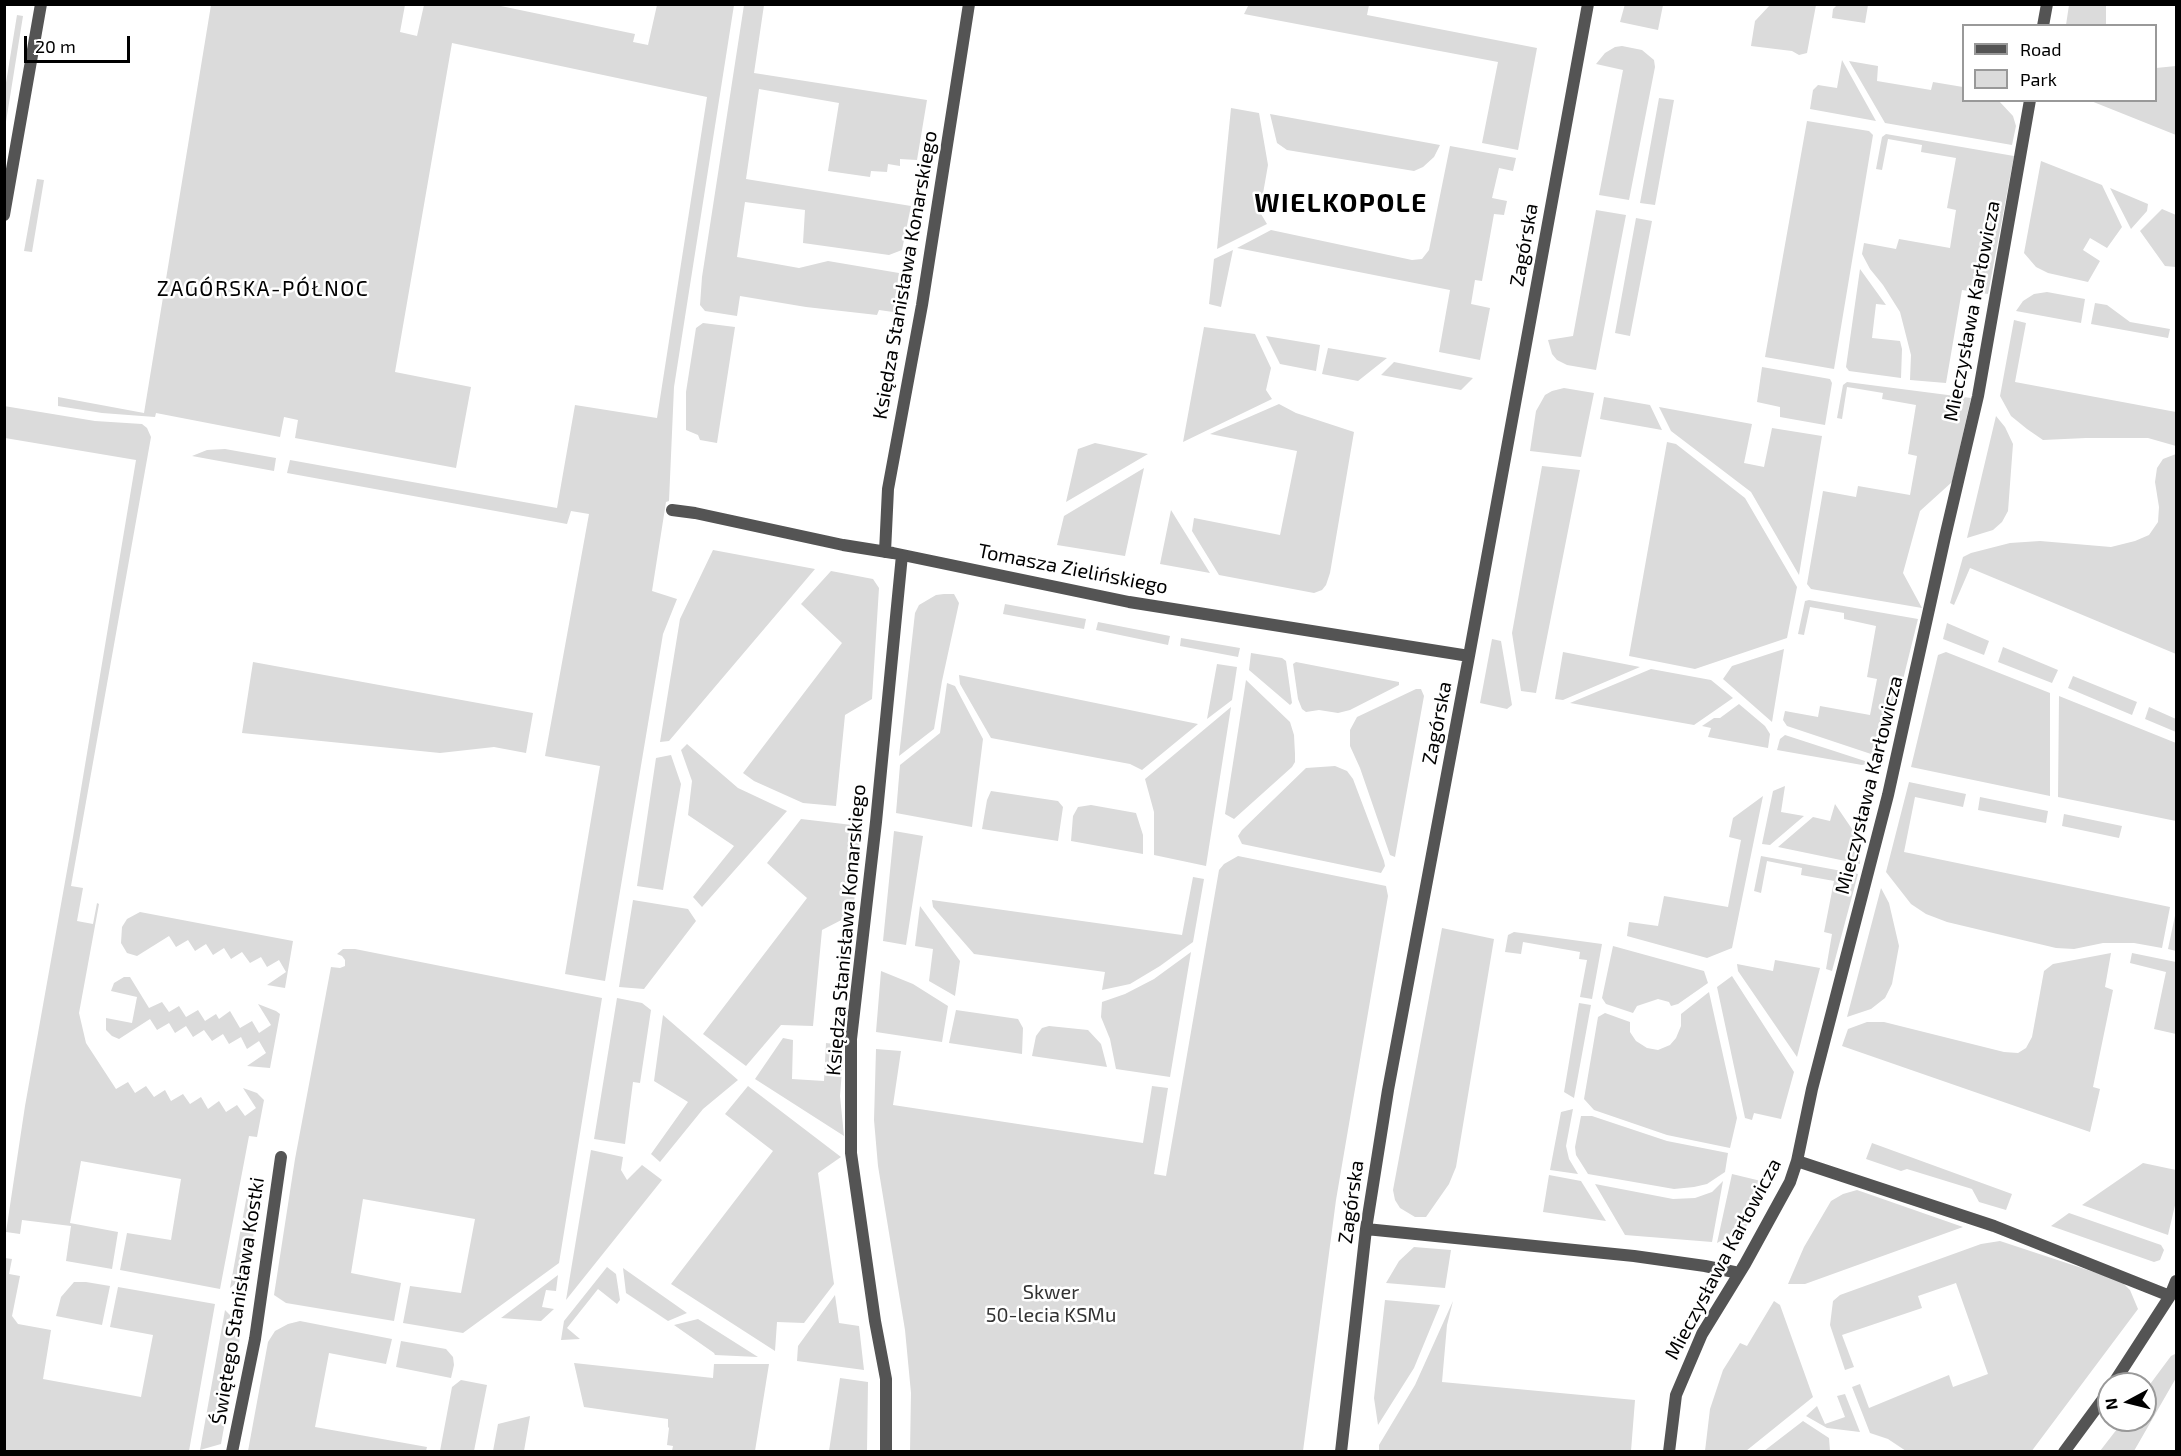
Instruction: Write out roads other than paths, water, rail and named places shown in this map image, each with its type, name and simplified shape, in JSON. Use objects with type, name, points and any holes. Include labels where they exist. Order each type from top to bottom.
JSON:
[{"type":"street","points":[[4,215],[41,4]]},
{"type":"street","name":"Księdza Stanisława Konarskiego","points":[[885,552],[888,489],[922,305],[969,4]]},
{"type":"street","name":"Zagórska","points":[[1341,1452],[1365,1228],[1388,1090],[1588,4]]},
{"type":"street","points":[[2043,24],[2047,4]]},
{"type":"street","name":"Mieczysława Karłowicza","points":[[1669,1452],[1676,1395],[1702,1334],[1790,1182],[1797,1161],[1812,1089],[1888,795],[1978,396],[2030,102]]},
{"type":"street","name":"Tomasza Zielińskiego","points":[[672,510],[1129,602],[1469,656]]},
{"type":"street","name":"Księdza Stanisława Konarskiego","points":[[886,1452],[886,1379],[874,1321],[851,1153],[851,1039],[876,822],[902,555]]},
{"type":"street","name":"Świętego Stanisława Kostki","points":[[232,1452],[255,1339],[281,1157]]},
{"type":"street","points":[[1797,1161],[1994,1226],[2170,1296]]},
{"type":"street","points":[[1365,1228],[1634,1256],[1739,1273]]},
{"type":"street","points":[[2121,1372],[2170,1296],[2176,1281]]},
{"type":"street","points":[[2064,1452],[2097,1407]]},
{"type":"district","name":"WIELKOPOLE","points":[[1341,203]]},
{"type":"district","name":"ZAGÓRSKA-PÓŁNOC","points":[[263,289]]},
{"type":"park label","name":"Skwer 50-lecia KSMu","points":[[1051,1304]]}]
